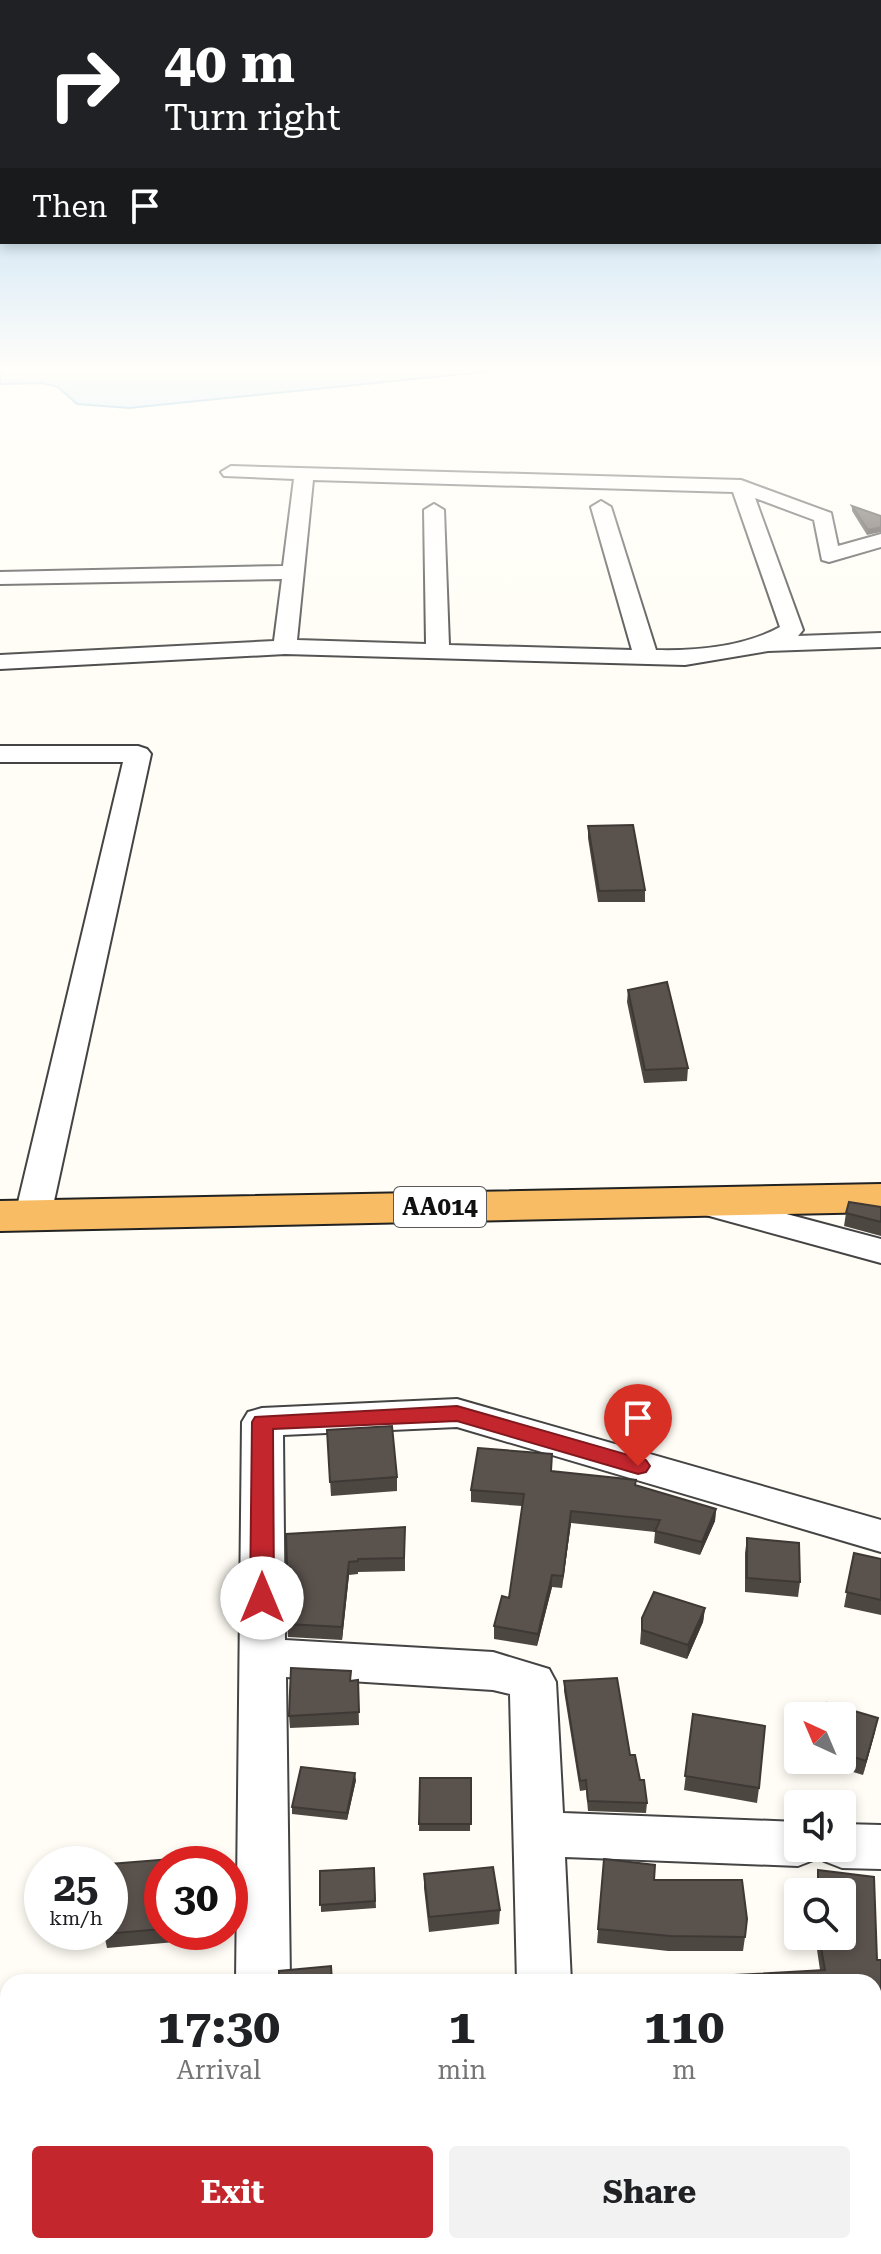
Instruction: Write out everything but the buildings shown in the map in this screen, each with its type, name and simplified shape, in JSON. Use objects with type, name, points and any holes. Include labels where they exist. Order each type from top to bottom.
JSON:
[{"type":"highway","name":"AA014","points":[[16,1216],[881,1198]]},
{"type":"street","points":[[238,472],[741,486],[824,517],[829,556]]},
{"type":"street","points":[[285,647],[304,474]]},
{"type":"street","points":[[741,486],[792,630],[767,644]]},
{"type":"street","points":[[601,507],[646,657]]},
{"type":"street","points":[[434,510],[438,651]]},
{"type":"street","points":[[829,556],[881,540]]},
{"type":"street","points":[[829,556],[862,563],[881,563]]},
{"type":"street","points":[[0,578],[293,572]]},
{"type":"street","points":[[0,662],[285,647],[685,658],[767,644],[881,640]]},
{"type":"street","points":[[0,754],[138,754],[16,1216]]},
{"type":"street","points":[[701,1202],[881,1251]]},
{"type":"street","points":[[263,1974],[262,1422],[457,1413],[881,1536]]},
{"type":"street","points":[[263,1657],[493,1671],[533,1682],[544,1974]]},
{"type":"street","points":[[539,1834],[784,1843]]},
{"type":"street","points":[[856,1846],[881,1847]]},
{"type":"route","points":[[262,1598],[262,1422],[457,1413],[638,1466]]}]
